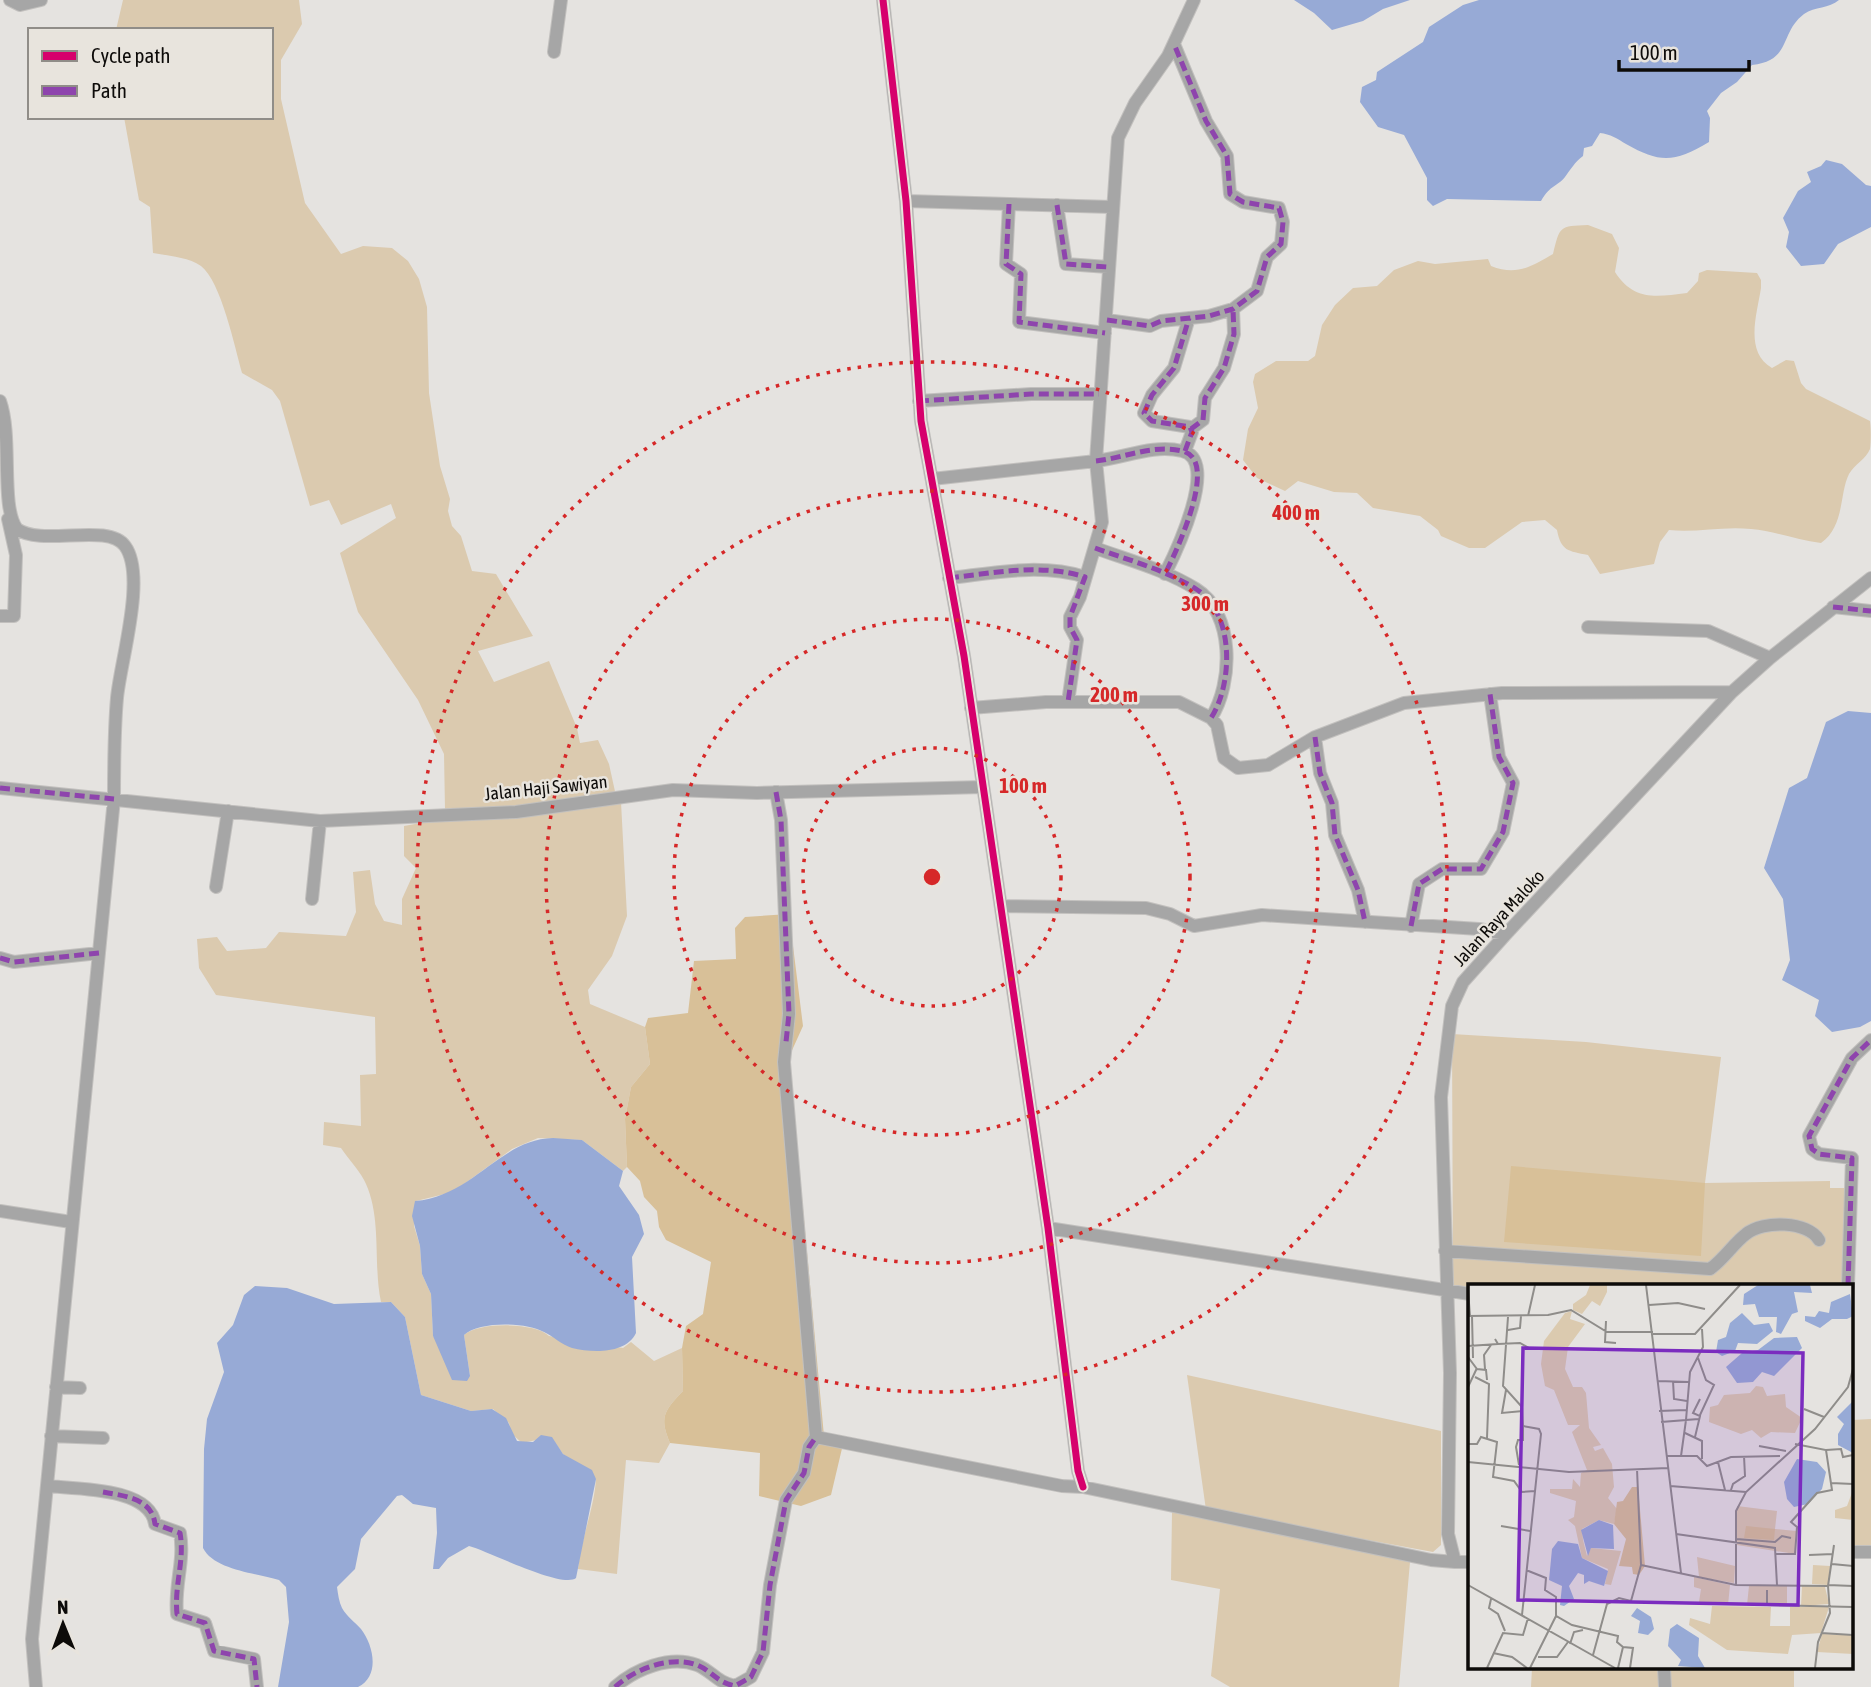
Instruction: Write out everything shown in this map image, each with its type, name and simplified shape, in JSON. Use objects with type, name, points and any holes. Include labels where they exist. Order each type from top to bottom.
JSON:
[{"type":"street","points":[[10,0],[20,5],[41,0]]},
{"type":"street","points":[[554,52],[561,0]]},
{"type":"street","points":[[883,0],[906,201],[919,401],[971,708],[1001,906],[1048,1228],[1078,1471],[1083,1487]]},
{"type":"street","points":[[1068,702],[1076,643],[1070,617],[1079,599],[1095,548],[1102,512],[1096,461],[1114,162],[1121,129],[1174,44],[1194,0]]},
{"type":"street","points":[[1009,204],[1006,264],[1021,274],[1019,322],[1150,326],[1165,320],[1233,309],[1257,291],[1267,257],[1280,247],[1282,214],[1276,206],[1243,202],[1230,194],[1227,156],[1206,121],[1174,44]]},
{"type":"street","points":[[906,201],[1112,207]]},
{"type":"street","points":[[1057,205],[1066,264],[1108,267]]},
{"type":"street","points":[[1185,451],[1191,429],[1203,420],[1206,398],[1226,363],[1236,329],[1233,309]]},
{"type":"street","points":[[1189,318],[1183,347],[1174,368],[1152,395],[1144,413],[1152,421],[1184,424],[1191,429]]},
{"type":"street","points":[[919,401],[1031,394],[1099,394]]},
{"type":"street","points":[[0,401],[3,419],[1,495],[16,555],[14,616],[0,616]]},
{"type":"street","points":[[932,479],[1123,458],[1148,450],[1185,451],[1194,458],[1196,470],[1191,516],[1165,574]]},
{"type":"street","points":[[8,518],[22,531],[119,540],[128,551],[132,604],[117,700],[114,799],[32,1639],[36,1687]]},
{"type":"street","points":[[1095,548],[1165,574],[1196,588],[1208,599],[1225,638],[1227,652],[1223,690],[1211,718]]},
{"type":"street","points":[[949,578],[1043,570],[1062,570],[1085,577]]},
{"type":"street","name":"Jalan Raya Maloko","points":[[1455,1562],[1448,1534],[1450,1373],[1441,1097],[1442,1067],[1451,1006],[1463,982],[1732,692],[1770,658],[1871,578]]},
{"type":"street","points":[[1833,607],[1871,611]]},
{"type":"street","points":[[1588,627],[1708,631],[1770,658]]},
{"type":"street","points":[[971,708],[1068,702],[1179,702],[1195,707],[1211,718],[1217,725],[1224,758],[1238,768],[1268,765],[1315,737],[1394,706],[1490,694],[1625,690],[1732,692]]},
{"type":"street","points":[[1411,926],[1419,884],[1442,869],[1481,869],[1503,832],[1513,783],[1499,757],[1490,694]]},
{"type":"street","points":[[1315,737],[1320,773],[1332,803],[1335,835],[1358,890],[1365,922]]},
{"type":"street","name":"Jalan Haji Sawiyan","points":[[0,788],[320,821],[516,812],[673,790],[776,792],[983,787]]},
{"type":"street","points":[[615,1687],[630,1674],[672,1660],[698,1666],[720,1683],[735,1686],[751,1677],[763,1652],[770,1585],[786,1500],[804,1473],[809,1447],[816,1437],[784,1062],[789,1014],[781,820],[776,792]]},
{"type":"street","points":[[216,887],[228,811]]},
{"type":"street","points":[[312,899],[320,821]]},
{"type":"street","points":[[1001,906],[1146,908],[1170,914],[1194,926],[1262,915],[1479,929],[1506,934]]},
{"type":"street","points":[[0,958],[14,962],[99,953]]},
{"type":"street","points":[[1848,1284],[1852,1158],[1819,1153],[1812,1149],[1809,1136],[1852,1059],[1871,1040]]},
{"type":"street","points":[[0,1211],[71,1222]]},
{"type":"street","points":[[1444,1251],[1710,1269],[1753,1229],[1801,1227],[1809,1229],[1819,1240]]},
{"type":"street","points":[[1048,1228],[1446,1293],[1468,1294]]},
{"type":"street","points":[[56,1387],[80,1388]]},
{"type":"street","points":[[51,1436],[103,1438]]},
{"type":"street","points":[[816,1437],[1062,1486],[1083,1487],[1418,1557],[1468,1562]]},
{"type":"street","points":[[47,1486],[133,1498],[147,1506],[154,1515],[155,1524],[180,1533],[183,1550],[174,1589],[177,1614],[205,1623],[214,1650],[254,1659],[257,1687]]},
{"type":"shaded area","points":[[123,0],[299,0],[302,24],[281,60],[281,99],[305,203],[341,254],[363,246],[392,248],[408,261],[419,279],[427,307],[429,393],[440,466],[450,499],[448,511],[452,526],[461,536],[472,571],[496,574],[533,636],[478,651],[494,682],[549,661],[577,728],[580,743],[598,740],[609,764],[616,796],[504,812],[445,809],[444,754],[418,700],[358,612],[340,553],[396,518],[391,504],[341,525],[329,500],[310,506],[280,401],[272,390],[242,373],[221,300],[208,274],[201,266],[190,261],[153,253],[150,207],[139,200],[124,119],[273,119],[273,28],[116,28]]},
{"type":"shaded area","points":[[1588,225],[1612,234],[1619,248],[1615,272],[1630,288],[1646,295],[1687,293],[1698,281],[1699,273],[1707,270],[1757,273],[1761,288],[1754,332],[1755,343],[1763,361],[1772,368],[1786,360],[1794,361],[1801,383],[1806,389],[1870,421],[1870,449],[1849,474],[1838,519],[1829,536],[1821,543],[1751,529],[1669,530],[1660,542],[1654,564],[1600,574],[1588,555],[1566,549],[1557,530],[1545,520],[1522,522],[1485,548],[1469,548],[1441,536],[1438,530],[1420,516],[1373,508],[1357,493],[1334,492],[1298,481],[1285,491],[1257,478],[1243,460],[1248,429],[1258,408],[1253,382],[1255,374],[1276,361],[1308,361],[1315,356],[1322,325],[1335,305],[1353,288],[1377,286],[1394,270],[1418,261],[1435,264],[1488,259],[1491,266],[1500,269],[1523,269],[1553,254],[1562,229]]},
{"type":"shaded area","points":[[621,802],[627,916],[612,956],[588,990],[590,1004],[645,1027],[650,1064],[631,1087],[625,1119],[627,1167],[623,1171],[582,1140],[538,1138],[512,1149],[453,1192],[416,1201],[414,1226],[420,1246],[422,1274],[431,1294],[433,1336],[470,1376],[464,1335],[494,1326],[532,1328],[549,1336],[623,1348],[631,1342],[654,1361],[682,1348],[683,1391],[671,1404],[664,1420],[670,1443],[659,1463],[626,1460],[617,1574],[578,1569],[596,1479],[563,1454],[551,1437],[522,1443],[511,1433],[509,1423],[493,1409],[471,1411],[421,1395],[405,1317],[391,1302],[381,1302],[376,1227],[366,1184],[341,1148],[323,1145],[324,1122],[361,1126],[360,1075],[376,1074],[375,1017],[216,995],[199,968],[197,939],[217,937],[227,951],[266,948],[279,932],[346,936],[356,912],[353,872],[370,870],[375,904],[384,921],[402,925],[402,899],[416,868],[404,856],[404,826],[448,818]]},
{"type":"shaded area","points":[[789,914],[803,1026],[789,1057],[824,1436],[844,1440],[831,1495],[801,1506],[759,1496],[760,1453],[670,1443],[665,1427],[665,1415],[683,1391],[682,1348],[686,1326],[703,1314],[711,1262],[666,1240],[659,1227],[657,1211],[644,1197],[640,1181],[627,1167],[625,1119],[631,1087],[650,1064],[645,1027],[648,1018],[688,1013],[694,961],[736,959],[735,928],[745,917]]},
{"type":"shaded area","points":[[1452,1034],[1586,1042],[1721,1057],[1705,1183],[1830,1181],[1830,1188],[1847,1188],[1844,1284],[1468,1284],[1468,1288],[1453,1288]]},
{"type":"shaded area","points":[[1511,1166],[1705,1183],[1701,1256],[1504,1242]]},
{"type":"shaded area","points":[[1187,1375],[1441,1431],[1441,1545],[1433,1552],[1206,1510]]},
{"type":"shaded area","points":[[1871,1419],[1871,1547],[1854,1547],[1854,1420]]},
{"type":"shaded area","points":[[1172,1512],[1410,1562],[1399,1687],[1230,1687],[1211,1676],[1220,1589],[1171,1580]]},
{"type":"shaded area","points":[[1532,1670],[1794,1670],[1794,1687],[1531,1687]]},
{"type":"water","points":[[1294,0],[1410,0],[1383,9],[1363,21],[1332,30],[1314,13]]},
{"type":"water","points":[[1479,0],[1839,0],[1804,14],[1796,21],[1784,45],[1773,58],[1752,65],[1737,82],[1721,93],[1707,111],[1710,118],[1709,142],[1697,149],[1677,157],[1659,157],[1600,133],[1592,146],[1584,148],[1583,156],[1541,201],[1447,199],[1433,206],[1427,200],[1427,178],[1404,135],[1378,127],[1360,102],[1362,87],[1376,80],[1377,72],[1423,42],[1429,27],[1463,5]]},
{"type":"water","points":[[1826,160],[1842,164],[1866,185],[1871,186],[1871,227],[1838,244],[1824,264],[1801,266],[1786,247],[1789,232],[1783,218],[1798,191],[1811,182],[1807,172],[1821,166]]},
{"type":"water","points":[[1848,711],[1871,713],[1871,1021],[1860,1027],[1832,1032],[1815,1016],[1819,1000],[1782,980],[1790,960],[1783,899],[1764,868],[1789,788],[1807,778],[1826,722]]},
{"type":"water","points":[[553,1138],[582,1140],[623,1171],[619,1186],[639,1215],[644,1234],[632,1257],[636,1333],[625,1345],[608,1350],[589,1351],[568,1347],[544,1332],[526,1326],[503,1324],[480,1327],[464,1335],[470,1376],[467,1381],[452,1380],[433,1336],[431,1294],[422,1274],[420,1246],[412,1216],[415,1201],[436,1197],[454,1189],[517,1148],[534,1141]]},
{"type":"water","points":[[255,1286],[287,1288],[334,1304],[391,1302],[405,1317],[421,1395],[471,1411],[492,1409],[506,1418],[517,1441],[533,1442],[541,1435],[552,1437],[563,1454],[592,1470],[596,1479],[576,1578],[568,1580],[541,1574],[469,1546],[448,1558],[439,1569],[433,1569],[437,1533],[436,1508],[413,1504],[402,1495],[397,1496],[361,1539],[355,1569],[337,1587],[342,1608],[366,1636],[372,1652],[370,1676],[358,1687],[278,1687],[289,1622],[286,1587],[279,1580],[226,1566],[208,1555],[203,1548],[207,1419],[224,1372],[217,1343],[233,1325],[244,1295]]},
{"type":"marked path","points":[[1107,320],[1150,326],[1161,321],[1209,316],[1233,309],[1257,291],[1267,257],[1281,244],[1283,222],[1279,208],[1243,202],[1230,194],[1227,156],[1206,121],[1174,44]]},
{"type":"marked path","points":[[1009,204],[1006,264],[1021,274],[1019,322],[1105,333]]},
{"type":"marked path","points":[[1057,205],[1066,264],[1108,267]]},
{"type":"marked path","points":[[1191,429],[1203,420],[1205,398],[1224,368],[1234,334],[1233,309]]},
{"type":"marked path","points":[[1185,451],[1192,432],[1190,427],[1152,421],[1144,413],[1152,395],[1174,368],[1189,318]]},
{"type":"marked path","points":[[919,401],[1031,394],[1099,394]]},
{"type":"marked path","points":[[1096,461],[1160,449],[1182,451],[1193,458],[1197,471],[1192,508],[1165,574]]},
{"type":"marked path","points":[[1095,548],[1172,576],[1196,589],[1209,600],[1224,631],[1226,650],[1223,687],[1211,718]]},
{"type":"marked path","points":[[949,578],[1034,570],[1085,577],[1070,617],[1070,627],[1077,640],[1068,702]]},
{"type":"marked path","points":[[1833,607],[1871,611]]},
{"type":"marked path","points":[[1411,926],[1419,884],[1442,869],[1481,869],[1503,832],[1513,783],[1499,757],[1490,694]]},
{"type":"marked path","points":[[1315,737],[1320,773],[1332,803],[1335,835],[1358,890],[1365,922]]},
{"type":"marked path","points":[[0,788],[114,799]]},
{"type":"marked path","points":[[776,792],[781,820],[789,1014],[786,1042]]},
{"type":"marked path","points":[[0,958],[14,962],[99,953]]},
{"type":"marked path","points":[[1848,1284],[1852,1158],[1819,1154],[1812,1149],[1809,1136],[1852,1058],[1871,1040]]},
{"type":"marked path","points":[[615,1687],[643,1669],[676,1662],[697,1665],[723,1682],[735,1686],[751,1677],[763,1652],[770,1585],[786,1500],[804,1473],[809,1447],[816,1437]]},
{"type":"marked path","points":[[103,1492],[136,1500],[149,1509],[155,1524],[180,1533],[177,1614],[205,1623],[214,1651],[254,1659],[257,1687]]},
{"type":"cycle path","points":[[883,0],[906,201],[921,421],[964,656],[1048,1228],[1078,1471],[1083,1487]]}]
